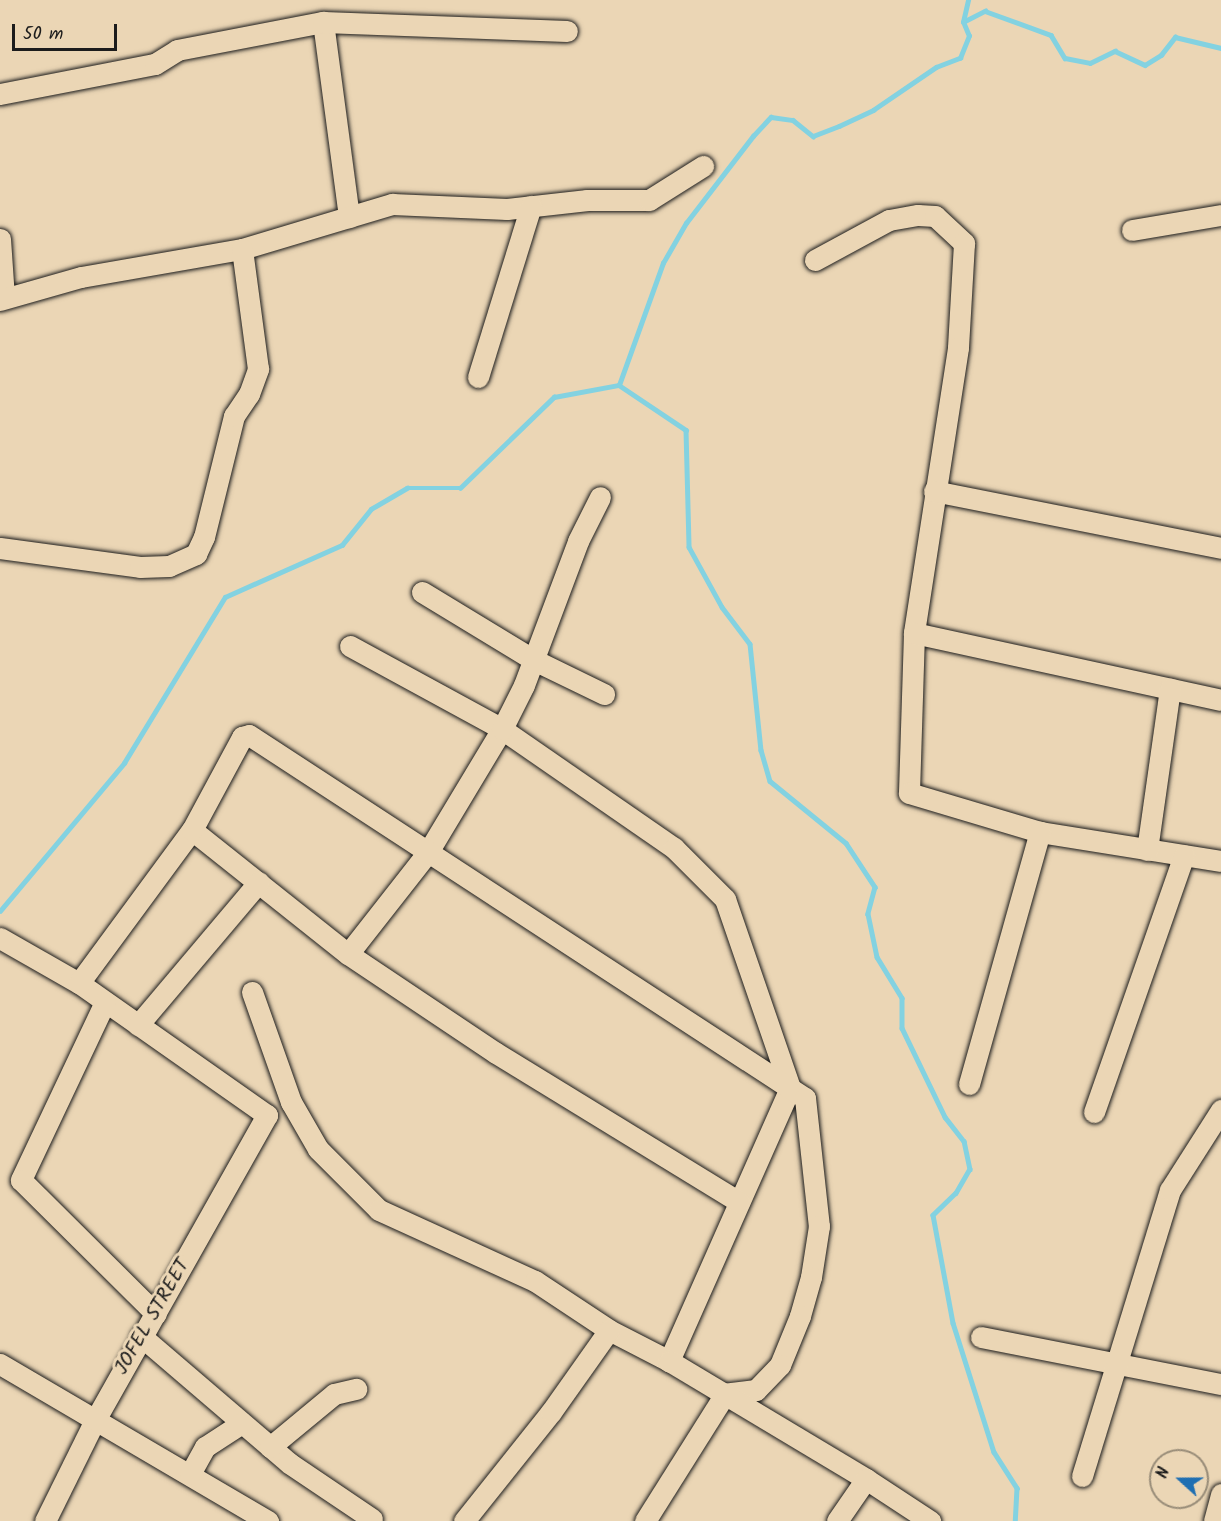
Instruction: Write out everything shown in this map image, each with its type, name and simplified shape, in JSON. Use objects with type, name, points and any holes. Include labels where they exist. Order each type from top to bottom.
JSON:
[{"type":"street","points":[[323,22],[349,217]]},
{"type":"street","points":[[0,94],[155,64],[177,50],[323,22],[567,31]]},
{"type":"street","points":[[0,239],[2,299],[81,277],[242,249],[392,204],[507,209],[587,200],[649,200],[703,166]]},
{"type":"street","points":[[478,377],[531,206]]},
{"type":"street","points":[[816,260],[889,220],[918,215],[935,216],[964,243],[958,348],[934,491],[914,633],[909,793],[1040,832],[1221,861]]},
{"type":"street","points":[[1132,230],[1221,215]]},
{"type":"street","points":[[0,548],[140,567],[169,566],[196,555],[204,537],[234,416],[249,394],[258,369],[242,249]]},
{"type":"street","points":[[934,491],[1221,548]]},
{"type":"street","points":[[348,954],[428,852],[502,729],[534,660],[578,541],[600,497]]},
{"type":"street","points":[[422,592],[534,660],[604,694]]},
{"type":"street","points":[[914,633],[1221,700]]},
{"type":"street","points":[[350,646],[502,729],[674,848],[725,899],[789,1088],[669,1361]]},
{"type":"street","points":[[1147,850],[1170,689]]},
{"type":"street","points":[[79,983],[192,830],[242,737],[249,735],[789,1088],[808,1105],[819,1226],[811,1277],[780,1365],[756,1390],[725,1395],[645,1521]]},
{"type":"street","points":[[192,830],[348,954],[496,1053],[739,1202]]},
{"type":"street","points":[[969,1084],[1040,832]]},
{"type":"street","points":[[1094,1112],[1184,855]]},
{"type":"street","points":[[0,938],[79,983],[138,1025],[259,882]]},
{"type":"street","points":[[252,992],[291,1102],[318,1149],[352,1185],[388,1215],[535,1281],[609,1330],[669,1361],[866,1479],[930,1521]]},
{"type":"street","points":[[105,1002],[21,1180],[156,1314]]},
{"type":"street","name":"JOFEL STREET","points":[[45,1521],[95,1420],[267,1115],[138,1025]]},
{"type":"street","points":[[1082,1476],[1114,1363],[1170,1190],[1221,1110]]},
{"type":"street","points":[[464,1521],[551,1412],[609,1330]]},
{"type":"street","points":[[141,1336],[270,1448],[373,1520]]},
{"type":"street","points":[[981,1336],[1221,1384]]},
{"type":"street","points":[[0,1364],[268,1521]]},
{"type":"street","points":[[270,1448],[334,1394],[356,1389]]},
{"type":"street","points":[[190,1474],[205,1447],[242,1423]]},
{"type":"street","points":[[837,1521],[866,1479]]},
{"type":"street","points":[[1214,1521],[1221,1494]]},
{"type":"waterway","points":[[619,385],[663,263],[686,223],[753,136],[771,117],[793,120],[813,136],[873,110],[936,67],[960,58],[969,36],[963,22],[968,0]]},
{"type":"waterway","points":[[963,22],[985,11],[1051,35],[1065,58],[1090,63],[1115,51],[1145,65],[1161,55],[1175,37],[1221,48]]},
{"type":"waterway","points":[[0,911],[124,763],[225,597],[342,545],[371,509],[407,488],[460,488],[554,397],[619,385],[686,430],[689,547],[722,607],[750,644],[761,750],[770,781],[846,843],[875,887],[868,914],[877,957],[902,998],[902,1028],[945,1117],[964,1141],[970,1169],[956,1193],[933,1215],[953,1323],[994,1452],[1017,1488],[1015,1521]]}]
